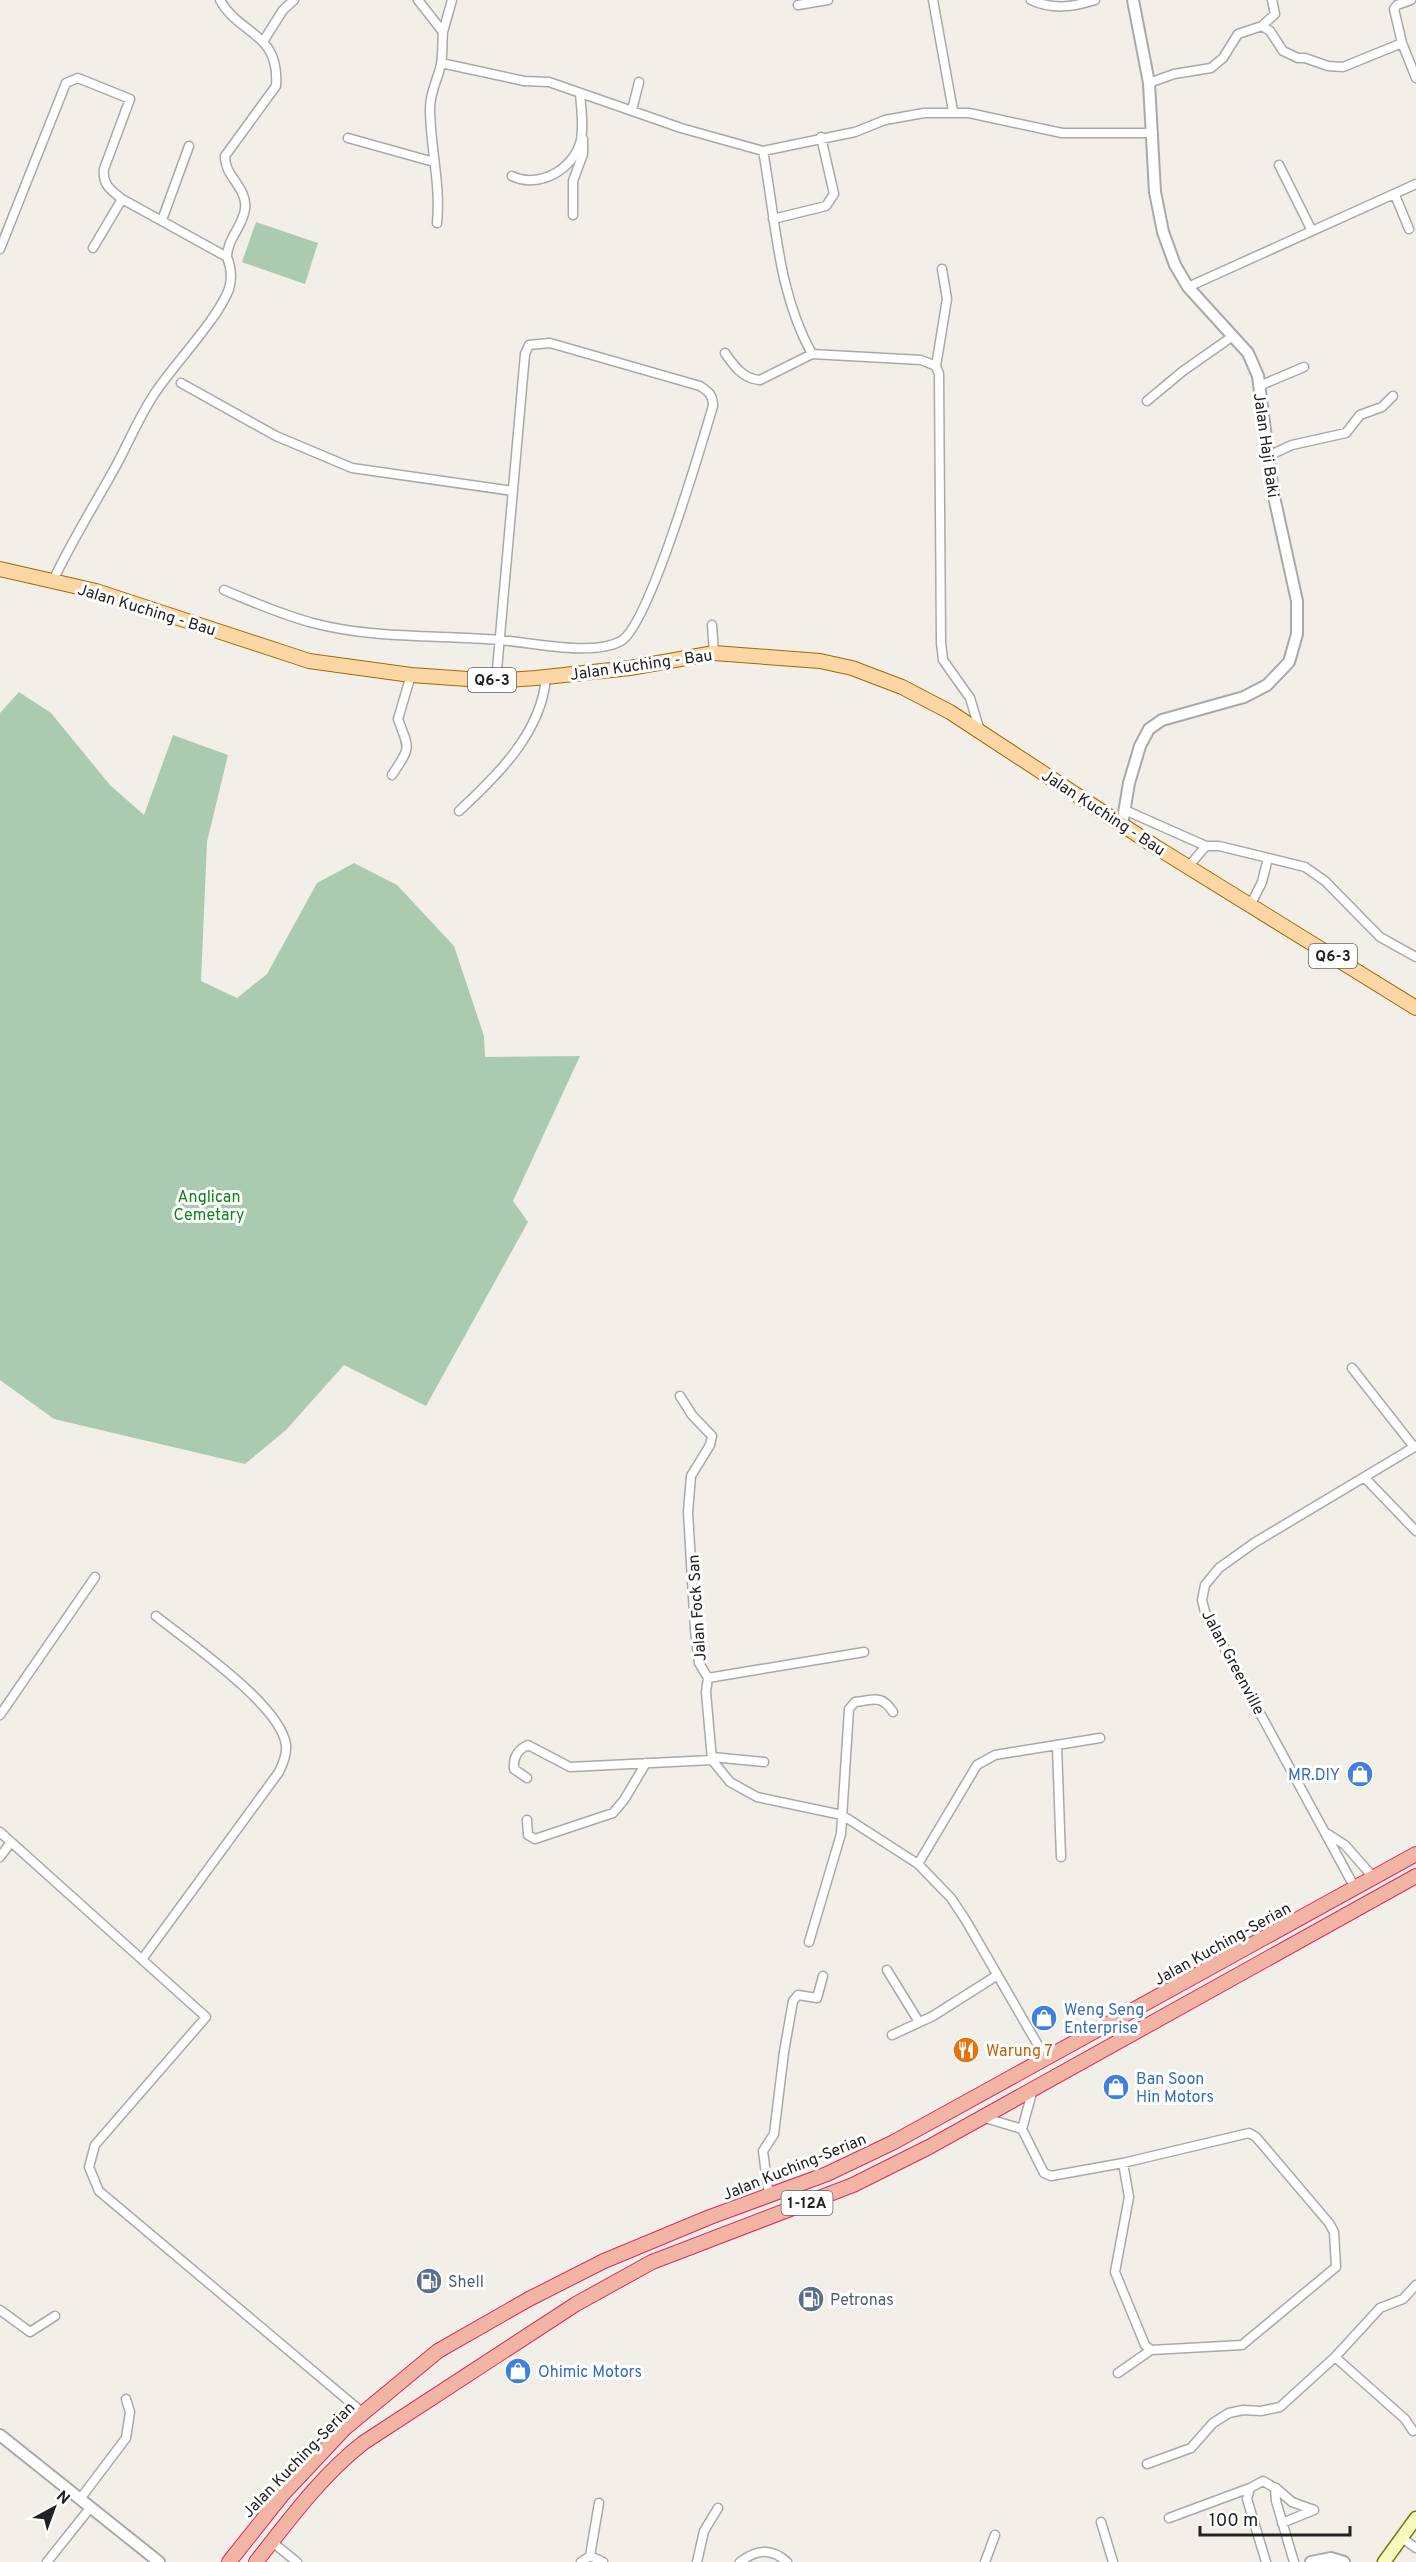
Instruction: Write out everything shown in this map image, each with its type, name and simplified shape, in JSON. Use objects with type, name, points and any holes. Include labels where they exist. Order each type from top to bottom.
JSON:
[{"type":"highway","name":"Jalan Kuching-Serian","points":[[229,2562],[283,2494],[363,2413],[438,2351],[529,2298],[594,2266],[672,2232],[770,2197],[894,2142],[1416,1854]]},
{"type":"highway","name":"Jalan Kuching-Serian","points":[[256,2562],[332,2471],[363,2443],[603,2288],[652,2262],[853,2185],[1270,1959],[1416,1876]]},
{"type":"main road","name":"Jalan Kuching - Bau","points":[[0,569],[96,591],[309,661],[411,675],[496,681],[630,668],[714,653],[801,658],[852,668],[902,687],[1125,818],[1188,867],[1416,1008]]},
{"type":"main road","points":[[1384,2562],[1416,2518]]},
{"type":"street","points":[[53,582],[68,548],[117,464],[135,425],[172,368],[223,302],[231,276],[227,257],[228,247],[245,210],[241,189],[227,168],[225,156],[276,86],[274,64],[264,40],[224,7],[220,0]]},
{"type":"street","points":[[264,40],[283,10],[294,0]]},
{"type":"street","points":[[418,0],[443,32]]},
{"type":"street","points":[[437,223],[438,178],[434,162],[430,108],[441,63],[443,32],[452,0]]},
{"type":"street","points":[[798,5],[828,0]]},
{"type":"street","points":[[933,0],[953,111]]},
{"type":"street","points":[[1031,0],[1047,6],[1065,8],[1095,0]]},
{"type":"street","name":"Jalan Haji Baki","points":[[1125,818],[1129,783],[1140,746],[1149,729],[1162,720],[1244,697],[1267,685],[1289,662],[1298,634],[1297,601],[1273,492],[1259,386],[1248,353],[1188,287],[1175,265],[1163,232],[1155,192],[1149,83],[1133,0]]},
{"type":"street","points":[[1149,83],[1174,74],[1211,68],[1223,58],[1228,45],[1238,34],[1262,26],[1275,14],[1272,0]]},
{"type":"street","points":[[1411,0],[1397,5],[1394,9],[1402,42],[1416,78]]},
{"type":"street","points":[[1262,26],[1270,31],[1283,51],[1298,58],[1305,58],[1328,66],[1343,67],[1402,42]]},
{"type":"street","points":[[441,63],[524,81],[549,82],[681,128],[763,151],[855,132],[885,120],[924,113],[953,111],[991,116],[1062,133],[1153,133]]},
{"type":"street","points":[[0,249],[64,88],[71,80],[78,78],[130,99],[107,158],[103,177],[108,188],[122,199],[227,257]]},
{"type":"street","points":[[632,110],[639,82]]},
{"type":"street","points":[[573,215],[573,181],[583,154],[580,93]]},
{"type":"street","points":[[512,176],[524,182],[545,178],[556,172],[570,159],[580,141],[581,121]]},
{"type":"street","points":[[348,138],[434,162]]},
{"type":"street","points":[[773,219],[826,206],[831,200],[834,194],[821,138]]},
{"type":"street","points":[[162,220],[189,146]]},
{"type":"street","points":[[763,151],[773,219],[789,298],[798,328],[812,354]]},
{"type":"street","points":[[1279,165],[1312,231]]},
{"type":"street","points":[[1188,287],[1416,184]]},
{"type":"street","points":[[1395,195],[1409,229]]},
{"type":"street","points":[[93,248],[122,199]]},
{"type":"street","points":[[942,269],[947,298],[936,366],[939,374],[943,660],[970,698],[980,731]]},
{"type":"street","points":[[1148,401],[1183,371],[1233,336]]},
{"type":"street","points":[[224,590],[315,624],[392,635],[500,640],[570,648],[600,646],[621,641],[636,625],[663,558],[713,406],[713,397],[700,386],[550,343],[529,345],[525,354],[500,640],[496,681]]},
{"type":"street","points":[[725,353],[736,369],[751,380],[760,380],[812,354],[921,360],[936,366]]},
{"type":"street","points":[[1259,386],[1304,368]]},
{"type":"street","points":[[181,383],[276,436],[352,468],[513,491]]},
{"type":"street","points":[[1268,456],[1292,445],[1346,434],[1360,415],[1382,408],[1393,396]]},
{"type":"street","points":[[712,625],[714,653]]},
{"type":"street","points":[[392,775],[407,749],[408,741],[398,719],[411,675]]},
{"type":"street","points":[[459,811],[518,748],[540,706],[546,677]]},
{"type":"street","points":[[1125,818],[1206,846],[1219,846],[1305,867],[1324,880],[1380,937],[1416,957]]},
{"type":"street","points":[[1188,867],[1206,846]]},
{"type":"street","points":[[1251,904],[1262,882],[1268,858]]},
{"type":"street","points":[[1352,1368],[1415,1447]]},
{"type":"street","name":"Jalan Fock San","points":[[680,1396],[692,1415],[712,1436],[710,1444],[691,1476],[688,1500],[699,1663],[708,1678],[706,1692],[712,1759]]},
{"type":"street","name":"Jalan Greenville","points":[[1355,1888],[1332,1850],[1328,1834],[1205,1612],[1202,1600],[1205,1585],[1219,1568],[1254,1543],[1415,1447]]},
{"type":"street","points":[[1365,1478],[1416,1531]]},
{"type":"street","points":[[0,1715],[95,1577]]},
{"type":"street","points":[[142,1958],[279,1772],[284,1760],[286,1745],[280,1727],[255,1696],[156,1616]]},
{"type":"street","points":[[708,1678],[864,1652]]},
{"type":"street","points":[[809,1942],[841,1834],[851,1705],[880,1699],[885,1701],[893,1712]]},
{"type":"street","points":[[918,1864],[976,1766],[995,1755],[1057,1747],[1100,1738]]},
{"type":"street","points":[[527,1778],[514,1769],[513,1760],[519,1749],[528,1745],[570,1767],[712,1759],[764,1762]]},
{"type":"street","points":[[1057,1747],[1061,1857]]},
{"type":"street","points":[[712,1759],[730,1782],[757,1797],[842,1815],[918,1864],[960,1912],[1046,2059]]},
{"type":"street","points":[[527,1820],[528,1835],[535,1839],[606,1816],[624,1800],[646,1763]]},
{"type":"street","points":[[0,1832],[206,2018],[95,2145],[89,2167],[99,2190],[363,2413]]},
{"type":"street","name":"Jalan Greenville","points":[[1328,1834],[1345,1845],[1373,1877]]},
{"type":"street","points":[[0,1857],[11,1842]]},
{"type":"street","points":[[887,1970],[919,2022]]},
{"type":"street","points":[[770,2197],[763,2151],[774,2134],[793,2001],[798,1995],[817,1998],[824,1976]]},
{"type":"street","points":[[891,2035],[919,2022],[996,1976]]},
{"type":"street","points":[[1033,2089],[1022,2129],[1044,2173],[1051,2176],[1123,2163],[1249,2133],[1256,2138],[1329,2223],[1334,2232],[1336,2267],[1242,2345],[1151,2350],[1118,2373]]},
{"type":"street","points":[[982,2117],[1022,2129]]},
{"type":"street","points":[[1123,2163],[1129,2197],[1115,2272],[1145,2345],[1151,2350]]},
{"type":"street","points":[[1147,2464],[1191,2448],[1212,2423],[1229,2413],[1280,2407],[1335,2357],[1380,2308],[1403,2299],[1416,2285]]},
{"type":"street","points":[[0,2310],[30,2332],[55,2316]]},
{"type":"street","points":[[1335,2357],[1405,2419],[1413,2431]]},
{"type":"street","points":[[80,2499],[126,2438],[130,2412],[126,2399]]},
{"type":"street","points":[[0,2435],[159,2562]]},
{"type":"street","points":[[1169,2518],[1263,2481],[1292,2502],[1314,2510],[1282,2523]]},
{"type":"street","points":[[1250,2488],[1247,2499],[1266,2562]]},
{"type":"street","points":[[1275,2488],[1282,2523],[1294,2562]]},
{"type":"street","points":[[581,2562],[590,2556],[599,2503]]},
{"type":"street","points":[[47,2562],[90,2508]]},
{"type":"street","points":[[697,2562],[704,2531],[718,2508]]},
{"type":"street","points":[[1101,2522],[1113,2562]]},
{"type":"street","points":[[985,2562],[995,2535]]},
{"type":"street","points":[[1402,2538],[1416,2548]]},
{"type":"street","points":[[272,2542],[297,2562]]},
{"type":"street","points":[[740,2562],[759,2551],[770,2551],[787,2562]]},
{"type":"street","points":[[590,2556],[603,2562]]},
{"type":"street","points":[[1311,2562],[1331,2558],[1344,2562]]},
{"type":"green space","points":[[256,222],[318,243],[305,284],[242,262]]},
{"type":"green space","name":"Anglican Cemetary","points":[[19,692],[51,713],[110,785],[144,815],[173,735],[228,755],[207,842],[201,981],[237,998],[267,974],[317,883],[354,863],[397,885],[454,946],[484,1036],[485,1057],[580,1056],[513,1201],[528,1222],[426,1406],[344,1365],[286,1430],[245,1464],[54,1419],[0,1380],[0,713]]},
{"type":"place","name":"MR.DIY","points":[[1360,1774]]},
{"type":"place","name":"Weng Seng Enterprise","points":[[1044,2018]]},
{"type":"place","name":"Warung 7","points":[[966,2050]]},
{"type":"place","name":"Ban Soon Hin Motors","points":[[1116,2087]]},
{"type":"place","name":"Shell","points":[[429,2281]]},
{"type":"place","name":"Petronas","points":[[811,2299]]},
{"type":"place","name":"Ohimic Motors","points":[[518,2371]]}]
